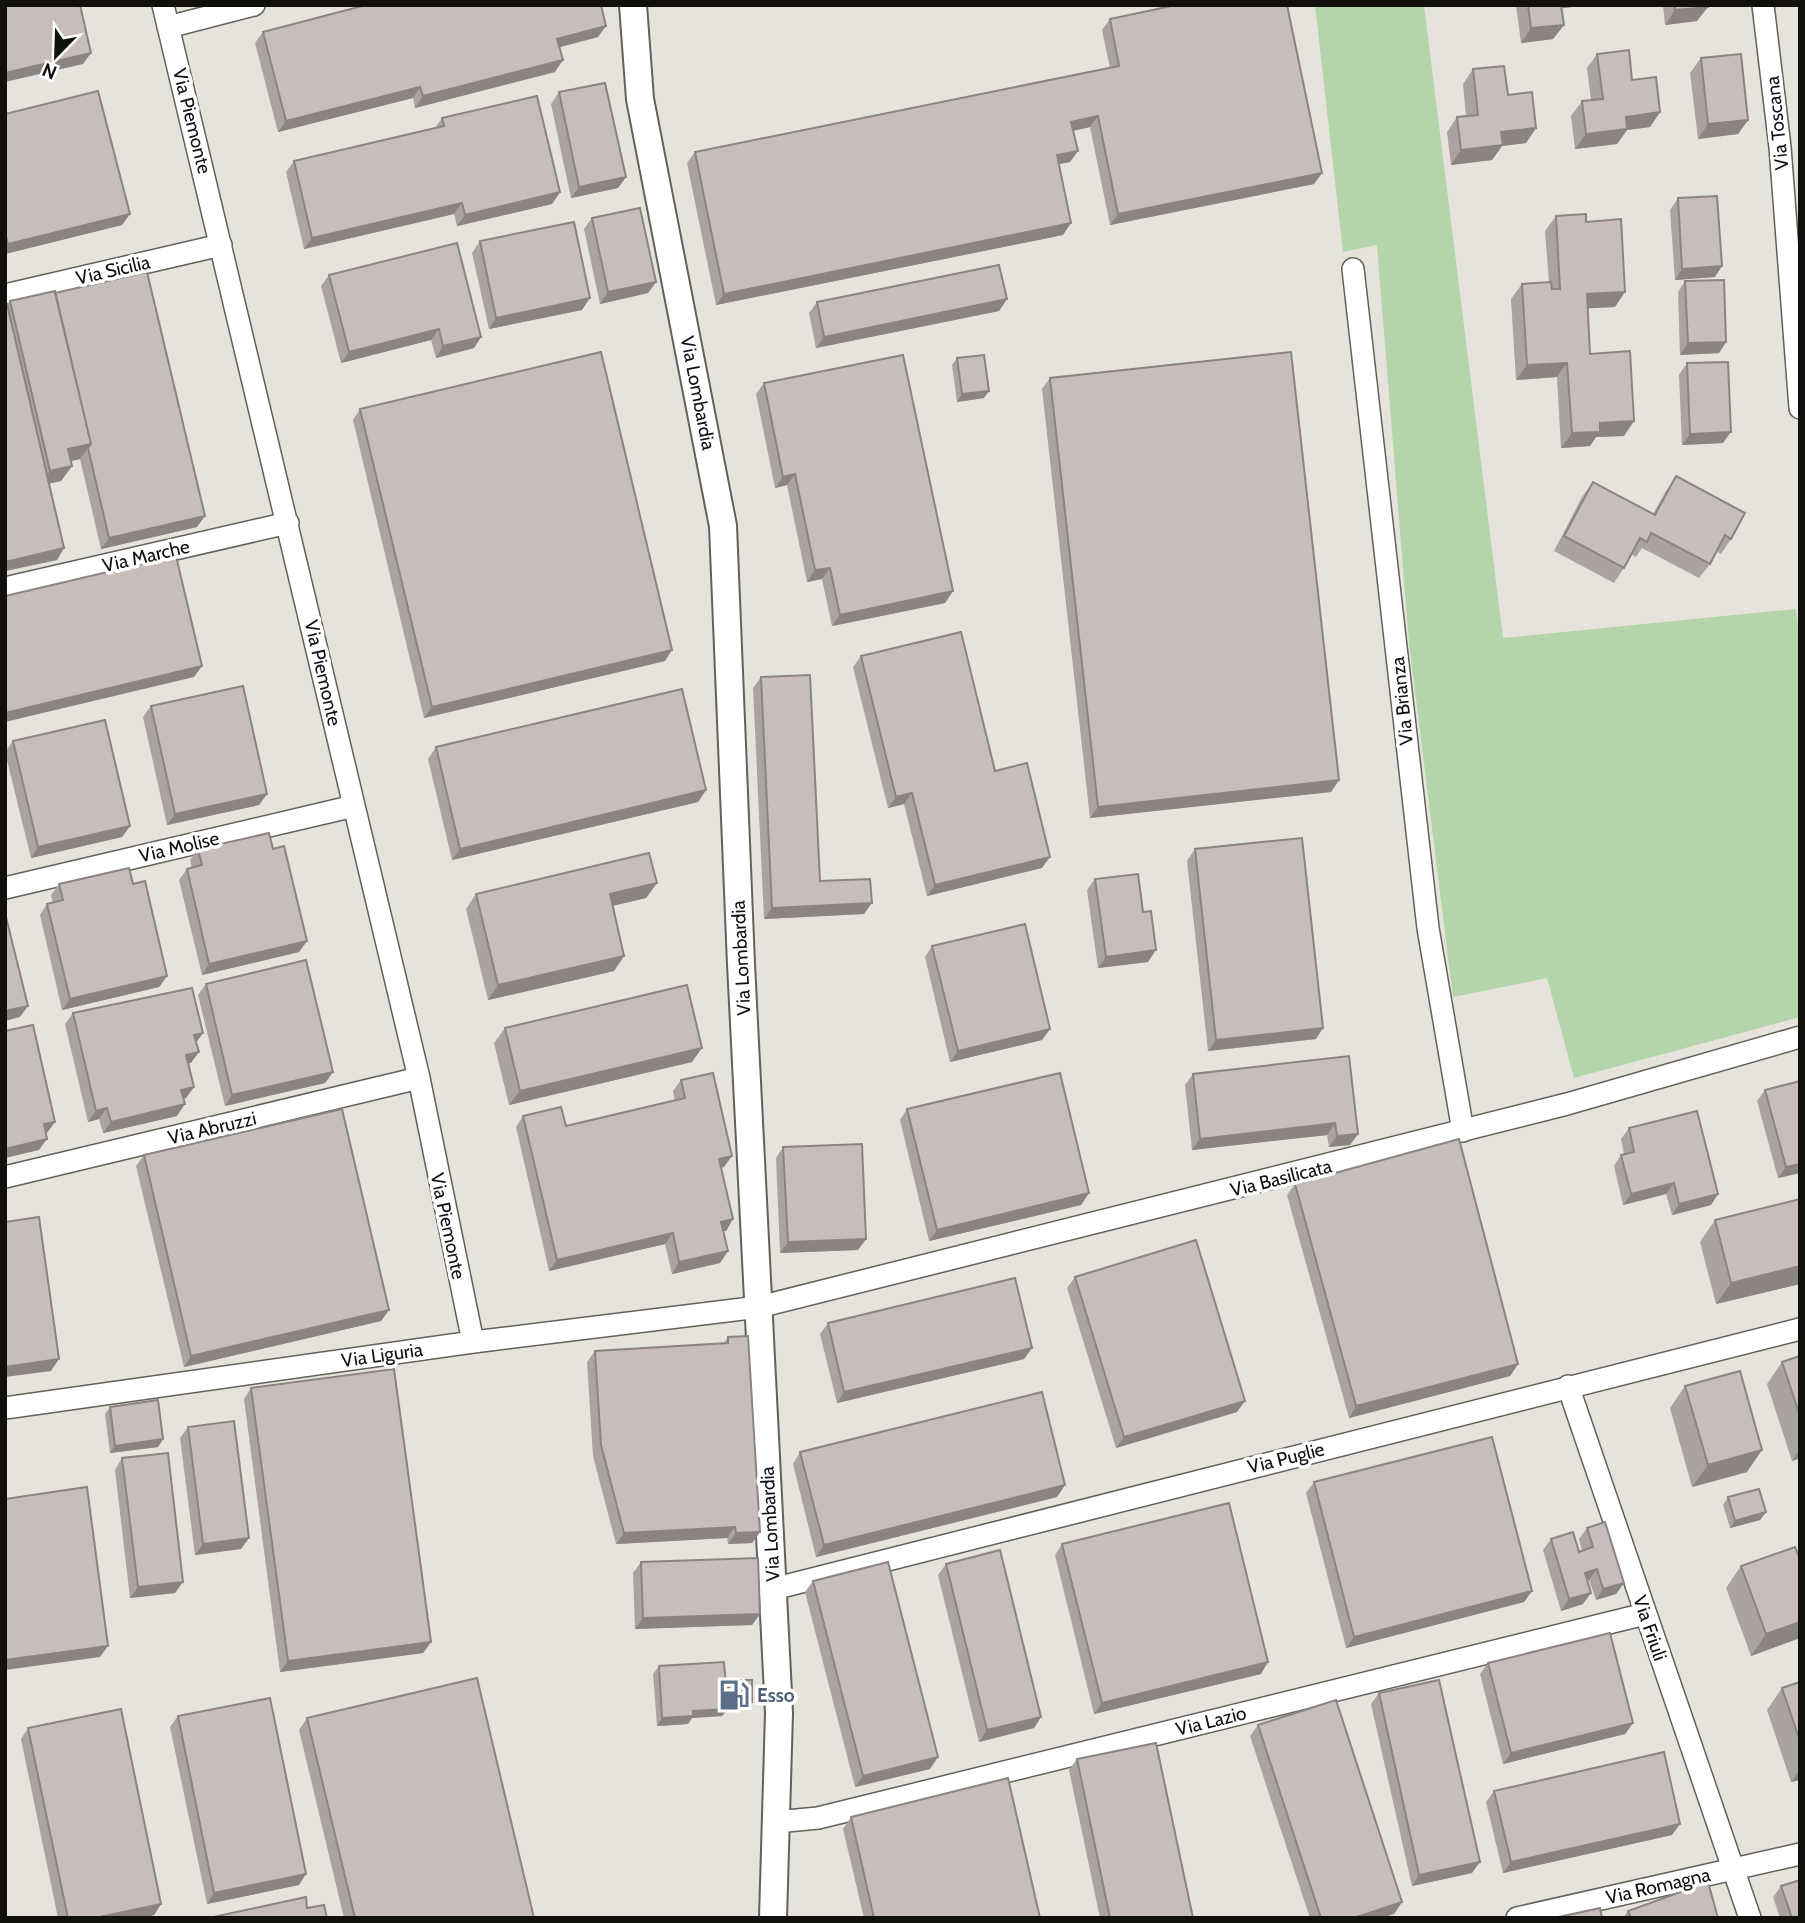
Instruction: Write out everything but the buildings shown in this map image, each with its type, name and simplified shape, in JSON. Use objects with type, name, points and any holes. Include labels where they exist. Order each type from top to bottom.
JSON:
[{"type":"street","name":"Via Piemonte","points":[[163,5],[419,1078],[473,1342]]},
{"type":"street","points":[[168,26],[254,5]]},
{"type":"street","name":"Via Lombardia","points":[[633,5],[640,99],[723,526],[779,1713],[774,1918]]},
{"type":"street","name":"Via Toscana","points":[[1763,5],[1780,147],[1798,350],[1800,408]]},
{"type":"street","name":"Via Sicilia","points":[[5,295],[221,245]]},
{"type":"street","name":"Via Brianza","points":[[1353,269],[1428,928],[1463,1131]]},
{"type":"street","name":"Via Marche","points":[[5,588],[288,523]]},
{"type":"street","name":"Via Molise","points":[[5,888],[354,806]]},
{"type":"street","name":"Via Basilicata","points":[[759,1307],[1463,1131],[1800,1037]]},
{"type":"street","name":"Via Abruzzi","points":[[5,1177],[419,1078]]},
{"type":"street","name":"Via Liguria","points":[[5,1408],[473,1342],[759,1307]]},
{"type":"street","name":"Via Puglie","points":[[774,1589],[1800,1329]]},
{"type":"street","name":"Via Friuli","points":[[1568,1386],[1644,1614],[1735,1869],[1749,1918]]},
{"type":"street","name":"Via Lazio","points":[[776,1822],[818,1818],[1644,1614]]},
{"type":"street","name":"Via Romagna","points":[[1517,1918],[1800,1854]]},
{"type":"green space","points":[[1315,5],[1424,5],[1503,638],[1796,609],[1800,646],[1800,1017],[1574,1078],[1547,978],[1453,997],[1409,643],[1377,245],[1343,252]]},
{"type":"place","name":"Esso","points":[[734,1695]]}]
